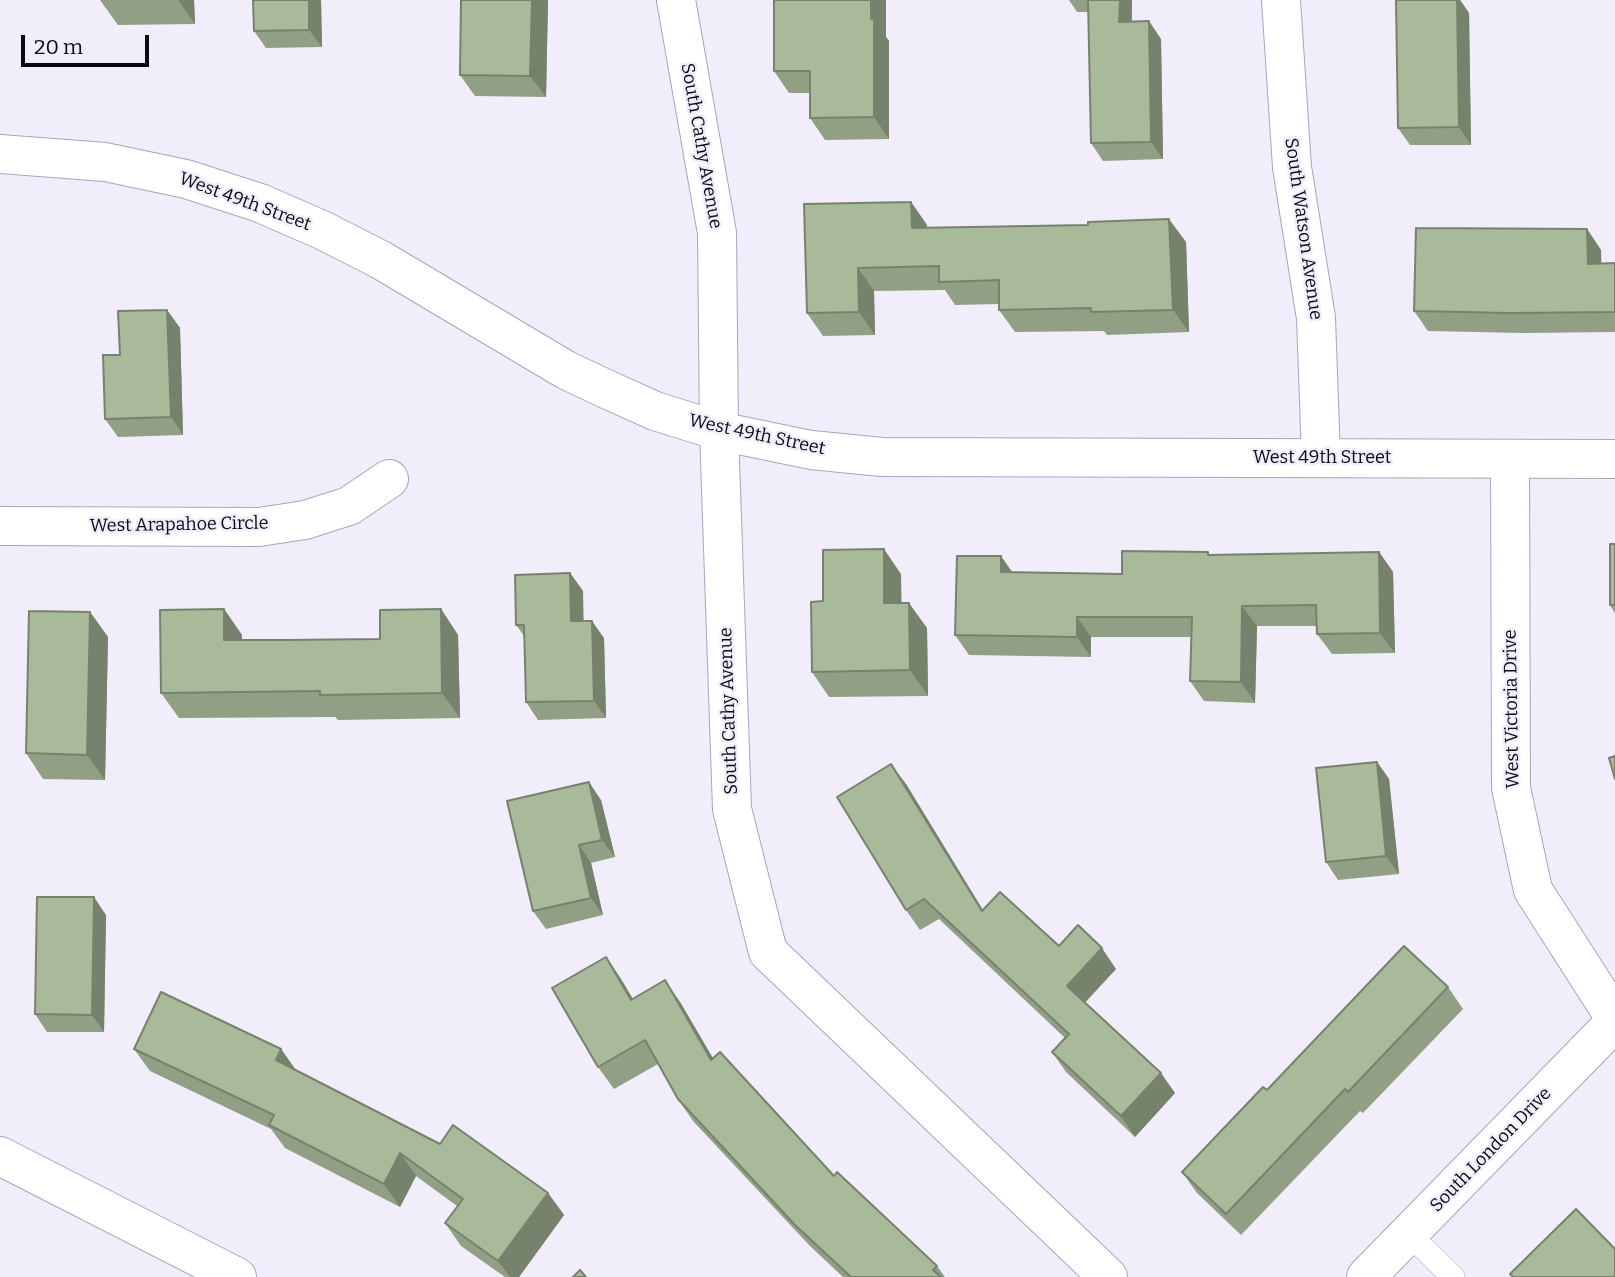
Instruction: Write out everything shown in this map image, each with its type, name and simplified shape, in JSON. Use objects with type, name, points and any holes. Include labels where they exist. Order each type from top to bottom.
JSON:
[{"type":"street","name":"South Cathy Avenue","points":[[676,0],[717,233],[719,431],[732,809],[768,952],[1108,1277]]},
{"type":"street","name":"South Watson Avenue","points":[[1281,0],[1292,167],[1316,318],[1321,457]]},
{"type":"street","name":"West 49th Street","points":[[0,154],[105,162],[186,179],[260,203],[381,260],[566,370],[656,411],[719,431],[811,450],[881,457],[1615,459]]},
{"type":"street","name":"West Victoria Drive","points":[[1510,459],[1511,788],[1534,890],[1615,1020]]},
{"type":"street","name":"West Arapahoe Circle","points":[[0,526],[259,527],[305,520],[349,506],[389,479]]},
{"type":"street","name":"South London Drive","points":[[1366,1277],[1615,1020]]},
{"type":"street","points":[[0,1156],[237,1277]]},
{"type":"lane","points":[[1409,1234],[1453,1277]]},
{"type":"building","points":[[253,0],[309,0],[309,30],[254,31]]},
{"type":"building","points":[[461,0],[532,0],[530,76],[460,75]]},
{"type":"building","points":[[774,0],[871,0],[871,19],[874,19],[874,117],[810,118],[810,71],[774,71]]},
{"type":"building","points":[[1088,0],[1120,0],[1119,22],[1149,21],[1151,142],[1091,143]]},
{"type":"building","points":[[1396,0],[1457,0],[1459,127],[1398,128]]},
{"type":"building","points":[[911,202],[912,228],[1088,225],[1088,222],[1169,219],[1173,310],[999,310],[999,280],[939,282],[939,266],[858,268],[859,312],[807,313],[804,204]]},
{"type":"building","points":[[1416,228],[1587,229],[1588,264],[1615,263],[1615,312],[1414,311]]},
{"type":"building","points":[[167,310],[171,417],[105,419],[103,355],[120,355],[118,311]]},
{"type":"building","points":[[1610,544],[1615,544],[1615,605],[1610,605]]},
{"type":"building","points":[[884,549],[884,603],[909,603],[910,670],[812,672],[811,602],[823,601],[823,550]]},
{"type":"building","points":[[1122,551],[1208,552],[1208,555],[1379,552],[1380,633],[1317,634],[1316,605],[1242,606],[1241,682],[1190,681],[1192,617],[1077,617],[1077,637],[955,635],[957,556],[1001,556],[1001,572],[1122,574]]},
{"type":"building","points":[[570,573],[571,621],[592,621],[594,701],[526,702],[524,625],[516,625],[515,575]]},
{"type":"building","points":[[224,609],[224,640],[380,639],[380,610],[441,609],[442,693],[161,693],[160,610]]},
{"type":"building","points":[[29,611],[90,612],[87,755],[26,753]]},
{"type":"building","points":[[1615,756],[1615,779],[1609,758]]},
{"type":"building","points":[[1377,762],[1386,856],[1326,862],[1316,768]]},
{"type":"building","points":[[891,764],[982,911],[1000,892],[1059,946],[1078,925],[1102,948],[1067,986],[1161,1073],[1121,1116],[1052,1052],[1069,1034],[924,899],[906,910],[837,797]]},
{"type":"building","points":[[589,782],[602,840],[579,845],[591,898],[533,911],[507,801]]},
{"type":"building","points":[[37,897],[94,897],[92,1015],[35,1014]]},
{"type":"building","points":[[1404,946],[1448,987],[1348,1092],[1345,1089],[1226,1214],[1182,1172],[1263,1087],[1267,1090]]},
{"type":"building","points":[[606,957],[631,1000],[665,980],[711,1060],[720,1052],[834,1176],[837,1172],[937,1266],[933,1270],[941,1277],[851,1277],[795,1225],[678,1099],[645,1040],[598,1067],[552,988]]},
{"type":"building","points":[[161,992],[281,1049],[276,1060],[440,1144],[453,1125],[548,1193],[498,1261],[445,1223],[463,1199],[400,1153],[384,1184],[269,1125],[274,1115],[134,1049]]},
{"type":"building","points":[[1576,1209],[1615,1249],[1615,1277],[1513,1277],[1510,1274]]},
{"type":"building","points":[[580,1270],[586,1277],[573,1277]]}]
